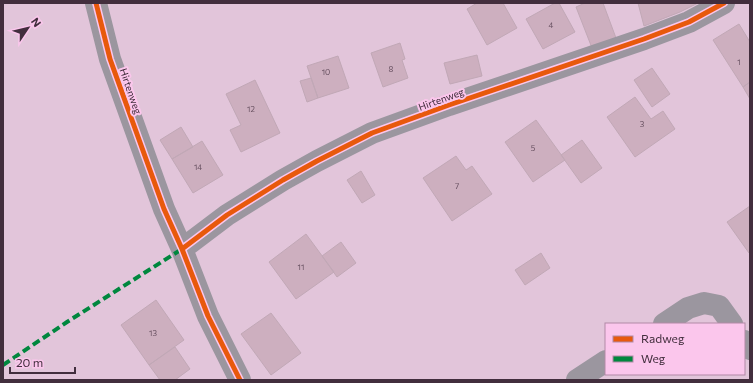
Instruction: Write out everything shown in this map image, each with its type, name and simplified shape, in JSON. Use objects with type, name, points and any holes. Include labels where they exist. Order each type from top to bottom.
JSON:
[{"type":"street","name":"Hirtenweg","points":[[96,3],[110,59],[164,209],[182,249],[208,316],[240,380]]},
{"type":"street","name":"Hirtenweg","points":[[182,249],[227,215],[277,184],[317,161],[372,133],[449,105],[644,39],[688,22],[724,3]]},
{"type":"street","points":[[666,323],[688,308],[704,303],[719,306],[731,323]]},
{"type":"street","points":[[577,380],[605,362]]},
{"type":"building","points":[[477,3],[503,3],[517,28],[487,45],[467,9]]},
{"type":"building","points":[[555,3],[559,3],[575,32],[543,49],[526,19]]},
{"type":"building","points":[[585,3],[603,3],[616,38],[592,48],[576,7]]},
{"type":"building","points":[[638,3],[698,3],[680,12],[644,26]]},
{"type":"building","points":[[739,24],[750,42],[750,82],[743,87],[713,40]]},
{"type":"building","points":[[400,43],[405,59],[402,60],[408,78],[383,87],[371,53]]},
{"type":"building","points":[[477,55],[482,76],[450,84],[444,63]]},
{"type":"building","points":[[338,56],[349,88],[318,98],[307,66]]},
{"type":"building","points":[[652,68],[670,94],[652,107],[634,80]]},
{"type":"building","points":[[311,78],[318,98],[307,102],[300,81]]},
{"type":"building","points":[[255,80],[280,133],[241,152],[230,130],[241,125],[226,94]]},
{"type":"building","points":[[750,82],[750,99],[743,87]]},
{"type":"building","points":[[635,97],[651,119],[663,111],[675,129],[635,157],[607,117]]},
{"type":"building","points":[[536,120],[565,160],[533,182],[505,142]]},
{"type":"building","points":[[181,127],[193,147],[172,159],[160,140]]},
{"type":"building","points":[[582,140],[602,168],[581,183],[561,155]]},
{"type":"building","points":[[202,141],[223,175],[193,193],[172,159]]},
{"type":"building","points":[[456,156],[466,170],[472,166],[492,194],[452,221],[423,178]]},
{"type":"building","points":[[361,171],[375,195],[362,203],[347,180]]},
{"type":"building","points":[[750,206],[750,253],[749,253],[727,222]]},
{"type":"building","points":[[306,234],[334,272],[296,299],[269,262]]},
{"type":"building","points":[[341,242],[356,263],[337,277],[322,256]]},
{"type":"building","points":[[541,253],[550,268],[525,285],[515,270]]},
{"type":"building","points":[[156,300],[184,340],[149,365],[121,325]]},
{"type":"building","points":[[271,313],[301,353],[271,375],[241,334]]},
{"type":"building","points":[[175,347],[190,369],[175,380],[160,380],[149,365]]},
{"type":"marked path","points":[[3,365],[67,322],[182,249]]},
{"type":"cycle path","points":[[96,3],[110,59],[164,209],[182,249],[208,316],[240,380]]},
{"type":"cycle path","points":[[182,249],[227,215],[283,180],[372,133],[449,105],[644,39],[689,22],[724,3]]}]
